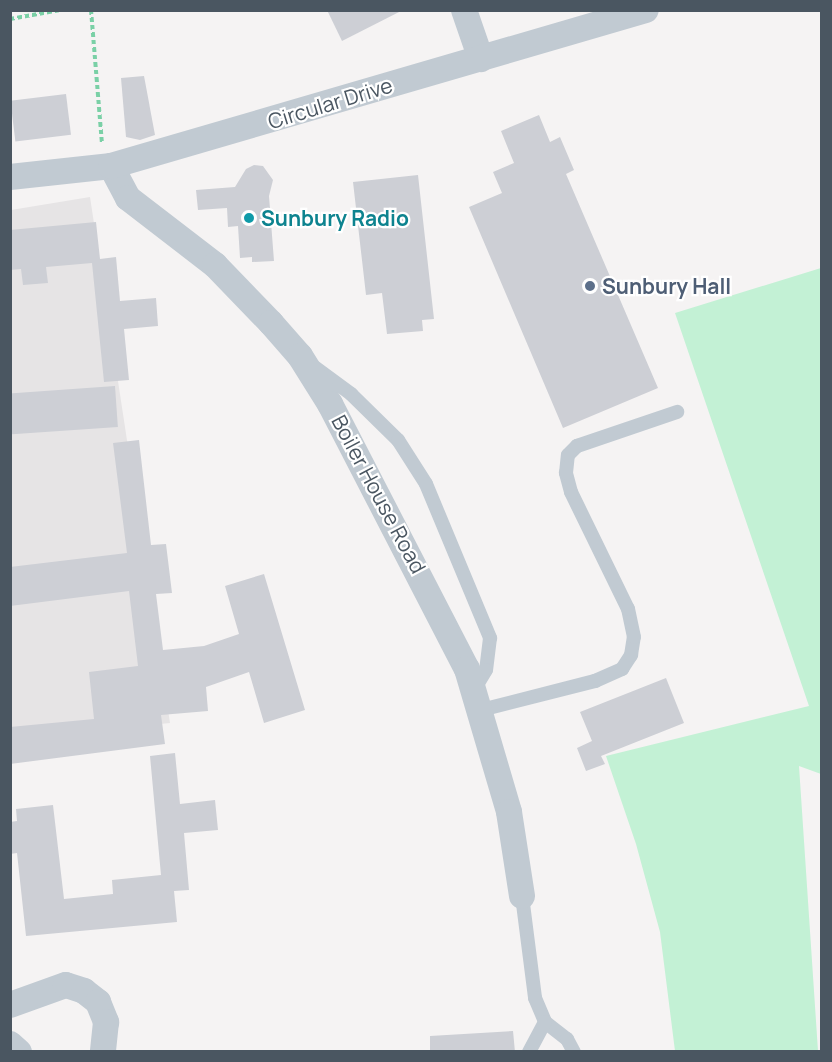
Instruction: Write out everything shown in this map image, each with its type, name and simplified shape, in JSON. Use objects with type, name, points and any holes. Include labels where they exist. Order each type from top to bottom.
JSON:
[{"type":"street","points":[[464,10],[481,58]]},
{"type":"street","name":"Circular Drive","points":[[10,177],[107,159],[481,58],[646,10]]},
{"type":"street","name":"Boiler House Road","points":[[107,159],[128,198],[215,265],[300,356],[330,404],[422,577],[478,700],[509,812],[522,896]]},
{"type":"street","points":[[10,1005],[66,985],[84,991],[98,1002],[106,1022],[103,1052]]},
{"type":"street","points":[[10,1044],[19,1052]]},
{"type":"lane","points":[[300,356],[351,394],[398,440],[415,463],[490,638],[486,670],[478,700],[596,681],[622,669],[632,655],[634,637],[628,609],[571,492],[566,473],[568,455],[586,442],[677,412]]},
{"type":"lane","points":[[522,896],[535,998],[545,1022],[567,1039],[574,1052]]},
{"type":"lane","points":[[529,1052],[545,1022]]},
{"type":"path","points":[[10,19],[60,10]]},
{"type":"path","points":[[91,10],[107,159]]},
{"type":"shaded area","points":[[90,197],[170,723],[11,739],[11,210]]},
{"type":"green space","points":[[821,268],[821,774],[799,766],[818,1051],[675,1051],[660,932],[636,844],[606,756],[809,706],[675,313]]},
{"type":"building","points":[[327,10],[403,10],[342,41]]},
{"type":"building","points":[[144,76],[155,135],[140,140],[126,137],[121,78]]},
{"type":"building","points":[[66,94],[71,135],[15,142],[10,101]]},
{"type":"building","name":"Sunbury Hall","points":[[539,115],[550,142],[560,137],[574,170],[566,174],[658,388],[563,428],[469,207],[502,193],[493,172],[514,163],[501,131]]},
{"type":"building","name":"Sunbury Radio","points":[[254,165],[263,166],[273,180],[269,196],[274,261],[252,262],[252,257],[240,258],[238,226],[228,227],[227,208],[198,210],[196,190],[235,187],[246,169]]},
{"type":"building","points":[[418,175],[434,319],[422,320],[423,331],[387,334],[382,293],[366,295],[353,182]]},
{"type":"building","points":[[96,222],[100,259],[116,257],[120,301],[156,298],[158,326],[124,329],[129,380],[104,382],[92,263],[46,267],[48,283],[23,285],[21,269],[10,270],[10,230]]},
{"type":"building","points":[[115,386],[118,427],[12,434],[10,393]]},
{"type":"building","points":[[139,440],[151,545],[166,544],[172,593],[156,594],[163,650],[204,646],[239,634],[225,586],[264,574],[305,710],[264,723],[249,672],[206,687],[208,711],[161,715],[165,744],[10,764],[10,727],[94,719],[89,672],[138,666],[129,591],[10,606],[10,567],[127,553],[113,443]]},
{"type":"building","points":[[666,678],[684,723],[601,756],[605,764],[586,771],[577,748],[592,741],[580,712]]},
{"type":"building","points":[[175,753],[180,804],[215,800],[218,830],[184,833],[189,890],[174,891],[177,922],[26,936],[17,853],[10,854],[10,822],[17,821],[16,809],[53,805],[64,899],[113,894],[112,880],[161,875],[150,756]]},
{"type":"building","points":[[513,1031],[515,1052],[430,1052],[430,1036]]},
{"type":"place","name":"Sunbury Radio","points":[[249,218]]},
{"type":"place","name":"Sunbury Hall","points":[[590,286]]}]
